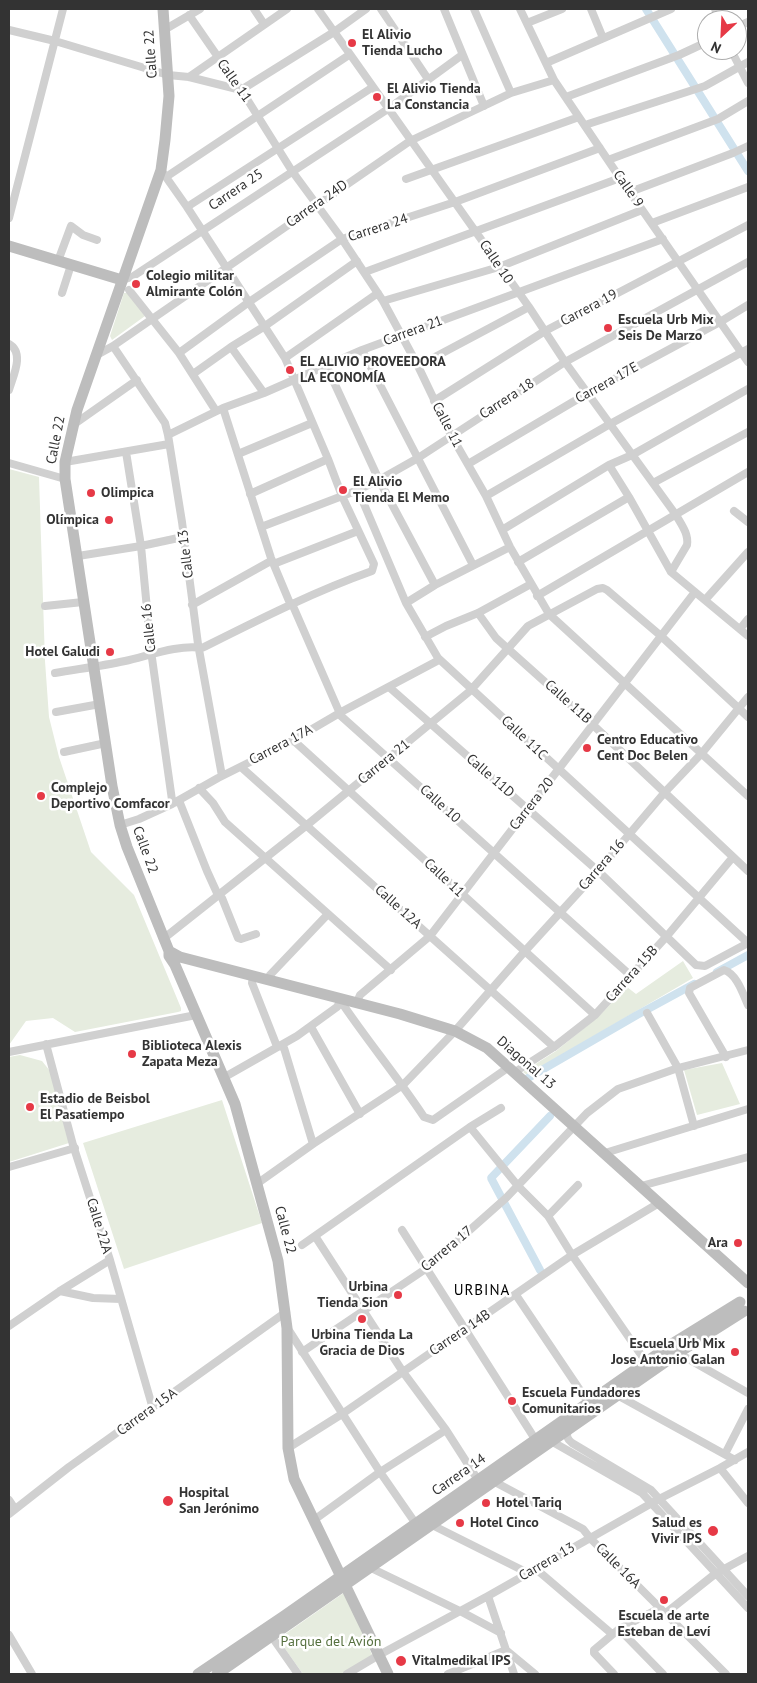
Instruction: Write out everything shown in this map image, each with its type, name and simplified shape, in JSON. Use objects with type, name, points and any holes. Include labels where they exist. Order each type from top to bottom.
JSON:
[{"type":"street","points":[[9,218],[64,9]]},
{"type":"street","name":"Calle 22","points":[[163,9],[168,75],[163,174],[95,356],[73,426],[65,462],[65,479],[78,556],[83,602],[120,824],[132,861],[164,938],[175,958],[196,1015],[235,1104],[278,1260],[286,1312],[288,1448],[294,1479],[388,1674]]},
{"type":"street","points":[[164,30],[200,9]]},
{"type":"street","points":[[254,9],[264,24]]},
{"type":"street","points":[[189,77],[288,9]]},
{"type":"street","name":"Calle 10","points":[[318,9],[529,307],[564,362],[676,515],[688,536],[688,540],[671,572]]},
{"type":"street","points":[[9,30],[55,41],[168,75],[189,77],[242,90],[334,32],[366,9]]},
{"type":"street","points":[[380,9],[428,79]]},
{"type":"street","points":[[444,9],[484,106]]},
{"type":"street","points":[[474,9],[511,93]]},
{"type":"street","name":"Calle 9","points":[[520,9],[554,80],[720,322],[745,351],[748,362]]},
{"type":"street","points":[[527,23],[562,9]]},
{"type":"street","points":[[591,9],[603,38]]},
{"type":"street","points":[[546,63],[671,9]]},
{"type":"street","name":"Calle 11","points":[[189,15],[242,90],[292,170],[365,272],[383,301],[402,334],[434,401],[486,496],[510,547],[549,614],[748,796]]},
{"type":"street","points":[[566,97],[697,47]]},
{"type":"street","points":[[55,673],[152,654],[202,648],[291,603],[339,582],[372,571],[374,568],[374,564],[342,496],[285,358],[227,267],[163,174],[349,55]]},
{"type":"street","name":"Carrera 25","points":[[122,280],[132,277],[292,170],[388,109],[462,55]]},
{"type":"street","points":[[736,60],[748,83]]},
{"type":"street","points":[[585,125],[698,88],[748,62]]},
{"type":"street","name":"Carrera 24D","points":[[95,356],[113,346],[410,141],[511,93],[554,80]]},
{"type":"street","points":[[187,207],[373,87]]},
{"type":"street","points":[[608,160],[716,120],[748,101]]},
{"type":"street","points":[[406,179],[580,117]]},
{"type":"street","points":[[630,192],[748,146]]},
{"type":"street","name":"Carrera 24","points":[[179,353],[249,302],[342,239],[455,202],[600,148]]},
{"type":"street","points":[[365,272],[620,178]]},
{"type":"street","points":[[652,223],[748,187]]},
{"type":"street","points":[[383,301],[499,267],[642,210]]},
{"type":"street","name":"Carrera 19","points":[[434,401],[545,331],[748,225]]},
{"type":"street","points":[[58,261],[71,226],[83,236],[97,240]]},
{"type":"street","name":"Carrera 21","points":[[168,435],[219,410],[264,393],[402,334],[518,294],[663,239]]},
{"type":"street","points":[[9,246],[122,280]]},
{"type":"street","points":[[193,374],[357,261]]},
{"type":"street","name":"Carrera 18","points":[[261,527],[358,490],[379,480],[418,458],[564,362],[748,262]]},
{"type":"street","points":[[62,293],[71,265]]},
{"type":"street","name":"Calle 10","points":[[129,290],[179,353],[219,410],[238,454],[261,527],[288,601],[291,603],[340,713],[630,976]]},
{"type":"street","points":[[285,358],[378,293]]},
{"type":"street","name":"Carrera 17E","points":[[468,464],[588,393],[748,305]]},
{"type":"street","points":[[418,366],[529,307]]},
{"type":"street","points":[[9,390],[18,356],[12,346]]},
{"type":"street","name":"Calle 13","points":[[113,346],[165,423],[182,522],[198,647],[222,776]]},
{"type":"street","points":[[231,347],[264,393]]},
{"type":"street","points":[[362,350],[473,565]]},
{"type":"street","points":[[486,496],[610,424],[745,351]]},
{"type":"street","points":[[326,365],[379,480],[435,585]]},
{"type":"street","points":[[73,426],[137,380]]},
{"type":"street","points":[[502,530],[609,465],[632,455],[748,389]]},
{"type":"street","points":[[238,454],[312,423]]},
{"type":"street","points":[[653,483],[748,432]]},
{"type":"street","points":[[65,462],[169,444]]},
{"type":"street","name":"Calle 16","points":[[126,452],[141,546],[152,654],[172,800],[176,801]]},
{"type":"street","points":[[250,494],[328,459]]},
{"type":"street","points":[[9,463],[65,479]]},
{"type":"street","points":[[609,465],[649,531],[671,572],[748,636]]},
{"type":"street","points":[[537,596],[748,472]]},
{"type":"street","name":"Calle 11C","points":[[358,490],[406,603],[439,660],[748,943]]},
{"type":"street","points":[[518,562],[629,497]]},
{"type":"street","points":[[734,511],[748,522]]},
{"type":"street","points":[[192,605],[269,562],[276,563],[358,531]]},
{"type":"street","points":[[78,556],[183,538]]},
{"type":"street","points":[[406,603],[435,585],[510,547]]},
{"type":"street","points":[[705,600],[748,552]]},
{"type":"street","points":[[425,637],[478,613],[531,584]]},
{"type":"street","name":"Carrera 21","points":[[164,938],[307,825],[472,689],[528,626],[597,589],[603,588],[661,636]]},
{"type":"street","name":"Carrera 20","points":[[357,1002],[360,995],[430,936],[695,592]]},
{"type":"street","points":[[45,606],[83,602]]},
{"type":"street","name":"Calle 11B","points":[[478,613],[496,638],[592,724],[748,871]]},
{"type":"street","points":[[740,629],[748,619]]},
{"type":"street","points":[[661,636],[748,717]]},
{"type":"street","name":"Carrera 17A","points":[[120,824],[156,812],[439,660]]},
{"type":"street","name":"Calle 11D","points":[[389,687],[598,871],[696,965],[705,966],[748,943]]},
{"type":"street","name":"Carrera 16","points":[[455,1031],[598,871],[665,792],[702,753],[748,697]]},
{"type":"street","points":[[56,712],[100,704]]},
{"type":"street","name":"Calle 11","points":[[293,740],[595,1015]]},
{"type":"street","points":[[64,752],[106,743]]},
{"type":"street","name":"Calle 12A","points":[[241,767],[554,1048]]},
{"type":"street","points":[[199,788],[213,803],[225,822],[391,970]]},
{"type":"street","points":[[176,801],[180,803],[238,938],[241,939],[256,934]]},
{"type":"street","name":"Carrera 15B","points":[[512,1069],[554,1048],[595,1015],[667,936],[733,857]]},
{"type":"street","points":[[268,980],[270,975],[328,914]]},
{"type":"street","name":"Diagonal 13","points":[[175,958],[253,976],[340,1001],[357,1002],[455,1031],[487,1048],[748,1283]]},
{"type":"street","points":[[726,1056],[688,994],[690,988],[724,970],[728,971],[734,977],[748,1005]]},
{"type":"street","points":[[253,976],[252,983],[276,1044],[284,1048],[313,1144]]},
{"type":"street","points":[[223,1078],[311,1027],[340,1001],[369,1043],[403,1085],[424,1117],[429,1119],[434,1120],[512,1069]]},
{"type":"street","points":[[646,1013],[678,1068],[694,1126]]},
{"type":"street","points":[[9,1052],[196,1015]]},
{"type":"street","points":[[311,1027],[360,1114]]},
{"type":"street","points":[[258,1183],[313,1144],[403,1085],[455,1031]]},
{"type":"street","name":"Calle 22A","points":[[46,1044],[153,1409]]},
{"type":"street","name":"Carrera 17","points":[[302,1352],[427,1268],[506,1198],[573,1126],[618,1089],[678,1068],[748,1050]]},
{"type":"street","points":[[302,1244],[501,1108]]},
{"type":"street","points":[[605,1153],[748,1109]]},
{"type":"street","points":[[470,1128],[518,1186],[548,1216],[572,1255],[646,1362]]},
{"type":"street","points":[[9,1167],[75,1148]]},
{"type":"street","points":[[641,1186],[748,1157]]},
{"type":"street","points":[[548,1216],[578,1185]]},
{"type":"street","name":"Carrera 14B","points":[[288,1448],[342,1414],[572,1255],[659,1203]]},
{"type":"street","points":[[402,1230],[535,1439]]},
{"type":"street","points":[[315,1236],[403,1372],[446,1430],[478,1480]]},
{"type":"street","points":[[9,1326],[110,1260]]},
{"type":"street","points":[[744,1310],[743,1292],[748,1288]]},
{"type":"street","points":[[60,1291],[93,1298],[121,1300]]},
{"type":"street","points":[[516,1295],[588,1402]]},
{"type":"street","name":"Carrera 14","points":[[217,1674],[272,1638],[416,1524],[588,1402],[686,1335],[744,1310]]},
{"type":"street","name":"Carrera 14","points":[[198,1674],[344,1581],[371,1568],[678,1353],[744,1310]]},
{"type":"street","name":"Carrera 15A","points":[[12,1511],[69,1467],[153,1409],[286,1312]]},
{"type":"street","points":[[287,1328],[416,1524]]},
{"type":"street","points":[[678,1353],[748,1393]]},
{"type":"street","points":[[618,1395],[736,1460]]},
{"type":"street","points":[[725,1454],[748,1409]]},
{"type":"street","points":[[314,1520],[380,1472],[446,1430]]},
{"type":"street","points":[[568,1430],[566,1435],[568,1439],[651,1490],[655,1501]]},
{"type":"street","points":[[551,1442],[655,1501],[718,1571],[748,1608]]},
{"type":"street","name":"Carrera 13","points":[[348,1674],[655,1501],[748,1452]]},
{"type":"street","points":[[720,1468],[748,1503]]},
{"type":"street","name":"Calle 16A","points":[[493,1481],[584,1529],[590,1538],[726,1674]]},
{"type":"street","points":[[9,1500],[12,1511]]},
{"type":"street","points":[[432,1525],[528,1573]]},
{"type":"street","points":[[614,1674],[594,1653],[594,1650],[616,1632],[663,1610],[718,1571],[748,1556]]},
{"type":"street","points":[[371,1568],[501,1633]]},
{"type":"street","points":[[536,1569],[616,1632],[663,1674]]},
{"type":"street","points":[[718,1571],[748,1596]]},
{"type":"street","points":[[488,1596],[514,1674]]},
{"type":"street","points":[[9,1635],[32,1674]]},
{"type":"street","points":[[272,1638],[298,1674]]},
{"type":"street","points":[[448,1674],[506,1650]]},
{"type":"street","points":[[506,1650],[535,1674]]},
{"type":"green space","points":[[124,293],[129,293],[145,316],[112,340],[110,336]]},
{"type":"green space","name":"Complejo Deportivo Comfacor","points":[[9,469],[39,477],[45,661],[49,717],[59,757],[91,852],[134,895],[181,1011],[75,1032],[53,1018],[26,1021],[9,1045]]},
{"type":"green space","points":[[683,961],[693,978],[527,1075],[523,1072],[556,1051],[598,1017],[627,987],[636,994]]},
{"type":"green space","name":"Estadio de Beisbol El Pasatiempo","points":[[20,1055],[42,1061],[50,1071],[69,1143],[9,1162],[9,1057]]},
{"type":"green space","points":[[722,1063],[740,1104],[697,1115],[684,1070]]},
{"type":"green space","points":[[222,1100],[262,1223],[124,1269],[83,1143]]},
{"type":"green space","name":"Parque del Avión","points":[[345,1592],[373,1657],[343,1674],[303,1674],[278,1639]]},
{"type":"waterway","points":[[646,9],[748,171]]},
{"type":"waterway","points":[[717,972],[748,955]]},
{"type":"waterway","points":[[528,1078],[694,984]]},
{"type":"waterway","points":[[540,1270],[491,1178],[550,1116]]},
{"type":"place","name":"El Alivio Tienda Lucho","points":[[352,43]]},
{"type":"place","name":"El Alivio Tienda La Constancia","points":[[377,97]]},
{"type":"place","name":"Colegio militar Almirante Colón","points":[[136,284]]},
{"type":"place","name":"Escuela Urb Mix Seis De Marzo","points":[[608,328]]},
{"type":"place","name":"EL ALIVIO PROVEEDORA LA ECONOMÍA","points":[[290,370]]},
{"type":"place","name":"El Alivio Tienda El Memo","points":[[343,490]]},
{"type":"place","name":"Olimpica","points":[[91,493]]},
{"type":"place","name":"Olímpica","points":[[109,520]]},
{"type":"place","name":"Hotel Galudi","points":[[110,652]]},
{"type":"place","name":"Centro Educativo Cent Doc Belen","points":[[587,748]]},
{"type":"place","name":"Complejo Deportivo Comfacor","points":[[41,796]]},
{"type":"place","name":"Biblioteca Alexis Zapata Meza","points":[[132,1054]]},
{"type":"place","name":"Estadio de Beisbol El Pasatiempo","points":[[30,1107]]},
{"type":"place","name":"Ara","points":[[738,1243]]},
{"type":"place","name":"Urbina Tienda Sion","points":[[398,1295]]},
{"type":"place","name":"Urbina Tienda La Gracia de Dios","points":[[362,1319]]},
{"type":"place","name":"Escuela Urb Mix Jose Antonio Galan","points":[[735,1352]]},
{"type":"place","name":"Escuela Fundadores Comunitarios","points":[[512,1401]]},
{"type":"place","name":"Hospital San Jerónimo","points":[[168,1501]]},
{"type":"place","name":"Hotel Tariq","points":[[486,1503]]},
{"type":"place","name":"Hotel Cinco","points":[[460,1523]]},
{"type":"place","name":"Salud es Vivir IPS","points":[[713,1531]]},
{"type":"place","name":"Escuela de arte Esteban de Leví","points":[[664,1600]]},
{"type":"place","name":"Vitalmedikal IPS","points":[[401,1661]]},
{"type":"district","name":"URBINA","points":[[482,1291]]}]
